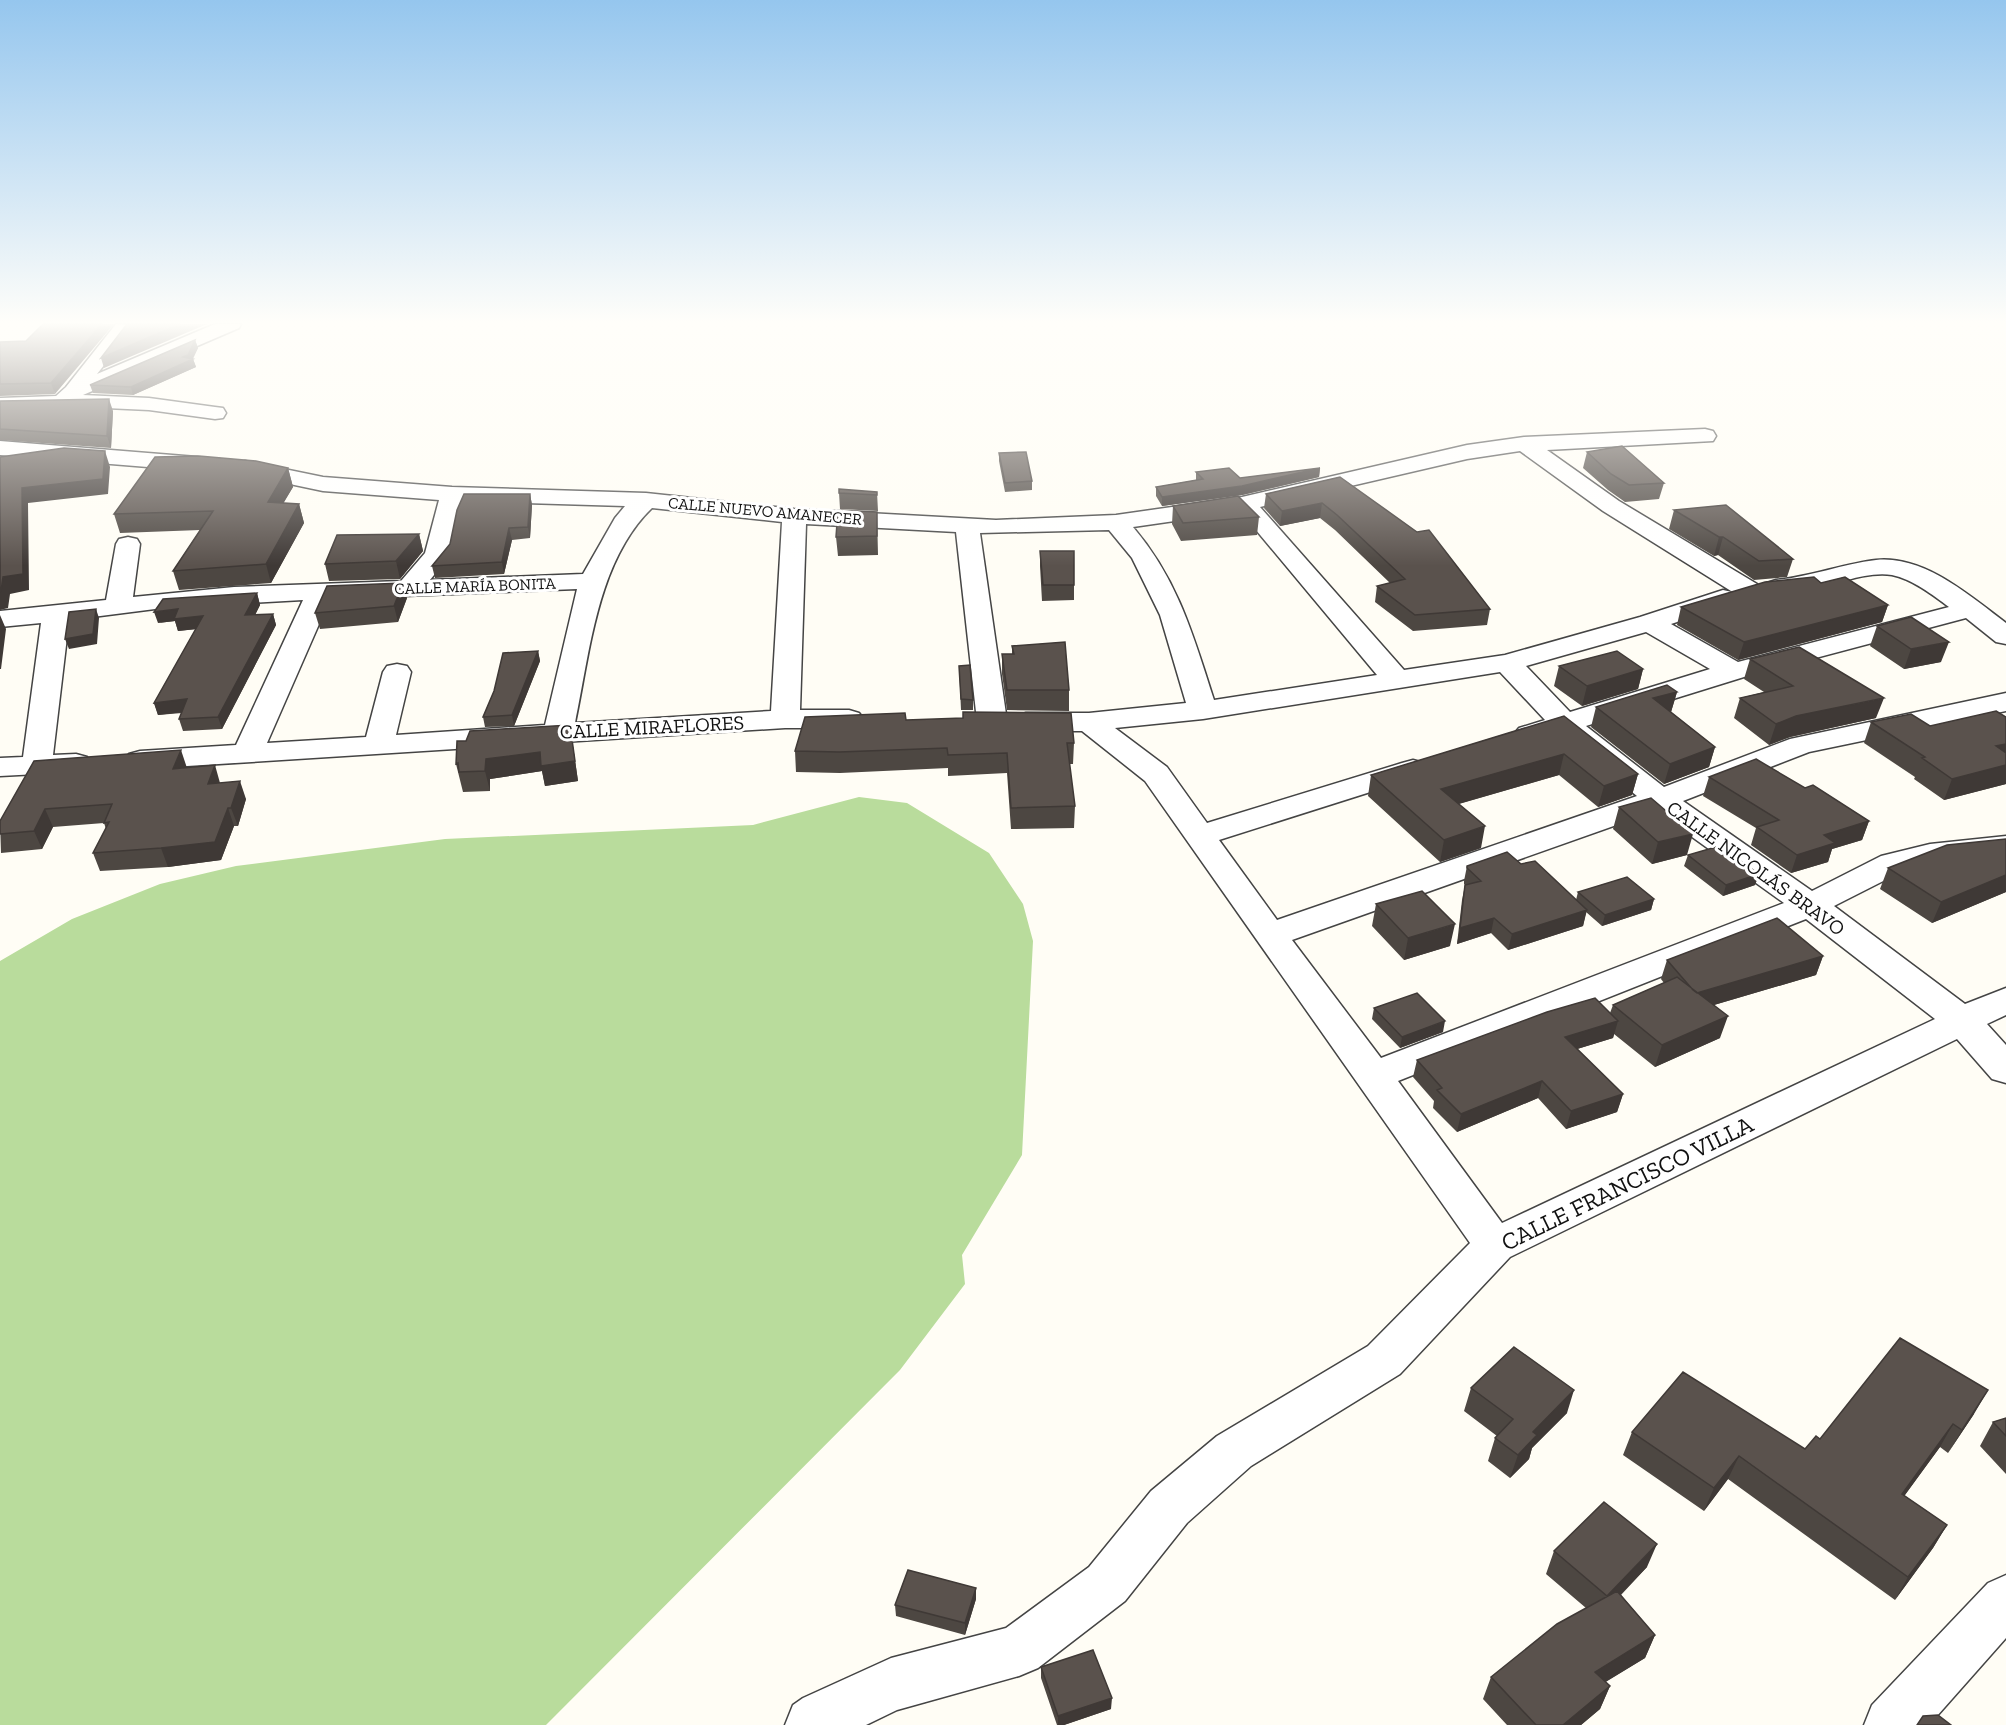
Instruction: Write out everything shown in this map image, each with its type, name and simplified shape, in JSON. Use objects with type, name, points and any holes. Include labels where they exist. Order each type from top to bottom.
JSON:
[{"type":"street","points":[[153,404],[214,412]]},
{"type":"street","name":"CALLE NUEVO AMANECER","points":[[0,448],[261,470],[323,484],[452,494],[646,500],[794,516],[996,527],[1116,522],[1242,504],[1467,452],[1524,444],[1705,436]]},
{"type":"street","points":[[1524,444],[1611,506],[1748,590]]},
{"type":"street","points":[[409,588],[437,555],[452,494]]},
{"type":"street","points":[[558,732],[592,581],[627,518],[646,500]]},
{"type":"street","points":[[1242,504],[1260,519],[1396,679]]},
{"type":"street","points":[[785,719],[794,516]]},
{"type":"street","points":[[1116,522],[1144,556],[1173,615],[1203,710]]},
{"type":"street","points":[[967,525],[981,721],[1089,722],[1203,710],[1507,663],[1649,623],[1748,590],[1796,587],[1872,568],[1892,566],[1910,572],[1971,609],[2006,636]]},
{"type":"street","points":[[118,607],[128,543]]},
{"type":"street","name":"CALLE MARÍA BONITA","points":[[0,620],[175,599],[592,581]]},
{"type":"street","points":[[246,754],[320,592]]},
{"type":"street","points":[[1507,741],[1734,671],[1971,609]]},
{"type":"street","points":[[38,766],[56,614]]},
{"type":"street","points":[[1649,623],[1734,671]]},
{"type":"street","name":"CALLE NICOLÁS BRAVO","points":[[1507,663],[1564,723],[1660,799],[1810,905],[1964,1022],[2006,1070]]},
{"type":"street","points":[[378,746],[397,672]]},
{"type":"street","points":[[1270,935],[1660,799],[1801,745],[2006,702]]},
{"type":"street","name":"CALLE MIRAFLORES","points":[[0,767],[378,746],[558,732],[785,719],[877,720]]},
{"type":"street","points":[[1089,722],[1156,774],[1495,1245]]},
{"type":"street","points":[[1200,835],[1439,762]]},
{"type":"street","points":[[1374,1076],[1810,905],[1893,863],[1930,854],[2006,846]]},
{"type":"street","name":"CALLE FRANCISCO VILLA","points":[[813,1725],[822,1717],[891,1685],[1018,1650],[1107,1584],[1169,1507],[1234,1450],[1384,1360],[1495,1245],[2006,1000]]},
{"type":"street","points":[[1892,1725],[2006,1600]]},
{"type":"green space","points":[[859,797],[907,803],[989,853],[1023,904],[1033,941],[1022,1155],[962,1255],[965,1284],[900,1370],[546,1725],[0,1725],[0,961],[72,919],[160,884],[236,866],[445,839],[753,825]]},
{"type":"building","points":[[0,404],[109,404],[107,436],[0,429]]},
{"type":"building","points":[[1622,446],[1664,483],[1629,485],[1611,474],[1587,452]]},
{"type":"building","points":[[64,448],[105,451],[103,479],[22,488],[23,574],[3,577],[0,592],[0,457]]},
{"type":"building","points":[[1026,452],[1032,481],[1005,483],[999,453]]},
{"type":"building","points":[[199,456],[256,461],[288,468],[268,502],[299,504],[266,564],[173,571],[213,511],[114,514],[155,457]]},
{"type":"building","points":[[1229,468],[1240,478],[1320,468],[1242,486],[1162,497],[1156,487],[1203,479],[1196,472]]},
{"type":"building","points":[[1340,477],[1417,532],[1429,530],[1490,609],[1415,615],[1377,586],[1405,579],[1337,515],[1322,503],[1282,511],[1266,494]]},
{"type":"building","points":[[839,489],[877,492],[877,495],[839,493]]},
{"type":"building","points":[[464,494],[530,494],[528,527],[509,528],[502,562],[432,566],[450,544],[457,510]]},
{"type":"building","points":[[1238,496],[1259,517],[1183,523],[1173,506]]},
{"type":"building","points":[[1726,505],[1793,559],[1759,561],[1723,537],[1719,537],[1674,510]]},
{"type":"building","points":[[838,510],[877,512],[877,536],[836,537]]},
{"type":"building","points":[[419,534],[396,561],[325,564],[337,535]]},
{"type":"building","points":[[1040,551],[1074,551],[1074,585],[1043,585]]},
{"type":"building","points":[[1814,577],[1821,583],[1845,577],[1888,605],[1744,642],[1681,607],[1765,582]]},
{"type":"building","points":[[403,583],[394,606],[315,613],[327,586]]},
{"type":"building","points":[[257,593],[245,615],[273,614],[218,717],[179,719],[187,699],[154,703],[203,616],[174,619],[178,609],[154,612],[163,599]]},
{"type":"building","points":[[96,609],[93,634],[65,639],[69,612]]},
{"type":"building","points":[[1911,617],[1949,642],[1911,649],[1877,626]]},
{"type":"building","points":[[1065,642],[1069,690],[1007,690],[1002,654],[1014,654],[1012,646]]},
{"type":"building","points":[[1799,647],[1884,698],[1796,716],[1776,724],[1740,698],[1793,686],[1750,659]]},
{"type":"building","points":[[538,651],[512,715],[483,717],[494,691],[503,653]]},
{"type":"building","points":[[1617,651],[1643,669],[1587,686],[1559,666]]},
{"type":"building","points":[[970,665],[973,700],[961,699],[959,666]]},
{"type":"building","points":[[1667,685],[1677,692],[1653,698],[1715,747],[1670,764],[1596,707]]},
{"type":"building","points":[[1996,711],[2006,717],[2006,744],[1996,746],[2006,753],[2006,765],[1952,779],[1922,758],[1925,757],[1871,722],[1911,714],[1930,726]]},
{"type":"building","points":[[963,712],[1071,713],[1074,743],[1067,743],[1075,806],[1011,808],[1007,753],[948,755],[947,748],[839,752],[795,751],[805,717],[905,713],[906,720],[963,718]]},
{"type":"building","points":[[1564,716],[1638,774],[1604,786],[1564,754],[1441,789],[1485,826],[1444,840],[1371,775]]},
{"type":"building","points":[[570,725],[575,761],[541,766],[540,752],[486,759],[485,771],[459,772],[458,763],[456,764],[457,741],[466,741],[470,731]]},
{"type":"building","points":[[181,750],[173,769],[215,765],[208,784],[240,781],[231,808],[228,808],[215,842],[93,853],[109,822],[104,823],[112,804],[45,809],[34,831],[0,834],[0,821],[34,761]]},
{"type":"building","points":[[1756,759],[1805,788],[1813,785],[1869,821],[1824,835],[1835,843],[1797,855],[1757,827],[1779,820],[1709,777]]},
{"type":"building","points":[[1651,798],[1693,834],[1658,842],[1619,807]]},
{"type":"building","points":[[2006,839],[2006,875],[1941,902],[1888,868],[1947,845]]},
{"type":"building","points":[[1719,846],[1759,874],[1726,885],[1688,855]]},
{"type":"building","points":[[1507,852],[1521,864],[1535,861],[1587,910],[1512,934],[1494,918],[1460,928],[1465,885],[1481,881],[1467,866]]},
{"type":"building","points":[[1627,877],[1654,899],[1605,915],[1578,892]]},
{"type":"building","points":[[1422,891],[1455,924],[1408,938],[1376,904]]},
{"type":"building","points":[[1777,918],[1823,956],[1697,993],[1667,960]]},
{"type":"building","points":[[1677,977],[1728,1016],[1662,1045],[1613,1005]]},
{"type":"building","points":[[1417,993],[1445,1021],[1402,1037],[1374,1008]]},
{"type":"building","points":[[1595,998],[1618,1021],[1565,1037],[1623,1094],[1571,1111],[1542,1081],[1461,1114],[1437,1090],[1442,1088],[1417,1060],[1547,1012]]},
{"type":"building","points":[[1900,1338],[1988,1390],[1962,1430],[1953,1424],[1902,1494],[1947,1525],[1908,1577],[1739,1456],[1714,1488],[1632,1432],[1683,1372],[1805,1449],[1816,1436],[1820,1439]]},
{"type":"building","points":[[1514,1347],[1574,1390],[1533,1432],[1537,1435],[1518,1455],[1495,1438],[1513,1419],[1471,1388]]},
{"type":"building","points":[[2006,1418],[2006,1436],[1993,1422]]},
{"type":"building","points":[[1604,1502],[1657,1544],[1607,1596],[1554,1551]]},
{"type":"building","points":[[908,1570],[976,1588],[965,1623],[895,1605]]},
{"type":"building","points":[[1617,1591],[1655,1635],[1595,1672],[1610,1686],[1563,1725],[1536,1725],[1491,1677],[1557,1624]]},
{"type":"building","points":[[1093,1650],[1112,1698],[1058,1716],[1041,1667]]},
{"type":"building","points":[[1938,1715],[1951,1725],[1917,1725],[1923,1716]]}]
